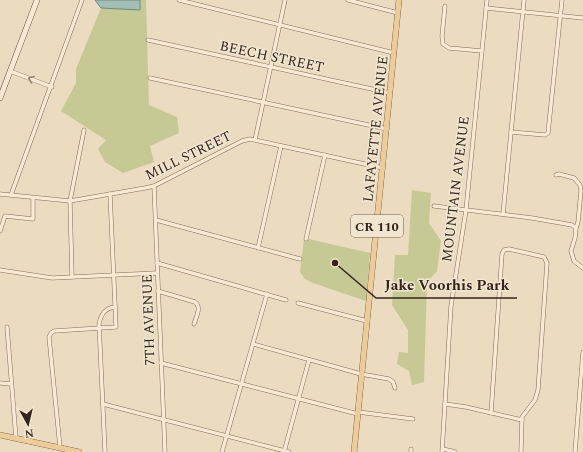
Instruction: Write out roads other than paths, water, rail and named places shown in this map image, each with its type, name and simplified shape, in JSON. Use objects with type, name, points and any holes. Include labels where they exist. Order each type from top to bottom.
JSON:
[{"type":"main road","points":[[0,98],[37,0]]},
{"type":"main road","name":"LAFAYETTE AVENUE","points":[[354,452],[400,0]]},
{"type":"main road","points":[[0,435],[79,452]]},
{"type":"street","points":[[11,195],[48,92],[52,87],[82,0]]},
{"type":"street","points":[[179,0],[394,53]]},
{"type":"street","points":[[255,140],[285,0]]},
{"type":"street","points":[[348,0],[398,12]]},
{"type":"street","name":"MOUNTAIN AVENUE","points":[[442,451],[452,294],[466,210],[487,0]]},
{"type":"street","points":[[503,214],[524,0]]},
{"type":"street","points":[[511,132],[548,133],[562,0]]},
{"type":"street","points":[[445,6],[442,36],[443,44],[449,48],[482,51]]},
{"type":"street","points":[[486,8],[583,18]]},
{"type":"street","name":"BEECH STREET","points":[[148,40],[390,93]]},
{"type":"street","points":[[10,71],[52,87]]},
{"type":"street","points":[[150,78],[387,129]]},
{"type":"street","points":[[72,277],[70,201],[84,130]]},
{"type":"street","name":"MILL STREET","points":[[0,194],[70,201],[154,186],[242,140],[255,140],[383,168]]},
{"type":"street","points":[[258,248],[281,146]]},
{"type":"street","points":[[306,239],[324,155]]},
{"type":"street","points":[[556,175],[559,174],[574,178],[580,185],[581,191],[578,222],[571,252],[574,261],[583,268]]},
{"type":"street","name":"7TH AVENUE","points":[[154,186],[165,452]]},
{"type":"street","points":[[60,448],[49,336],[54,330],[116,327],[110,194]]},
{"type":"street","points":[[0,231],[5,216],[33,219],[33,198]]},
{"type":"street","points":[[434,206],[503,214],[572,225],[576,228]]},
{"type":"street","points":[[156,220],[300,259]]},
{"type":"street","points":[[491,413],[502,254],[506,249],[544,257],[547,262],[538,390],[535,400],[522,417],[521,452]]},
{"type":"street","points":[[157,263],[286,300]]},
{"type":"street","points":[[0,270],[52,278],[157,273]]},
{"type":"street","points":[[158,291],[198,304],[199,308],[194,324]]},
{"type":"street","points":[[222,452],[267,294]]},
{"type":"street","points":[[298,303],[367,321]]},
{"type":"street","points":[[105,452],[99,328],[100,318],[104,312],[115,307]]},
{"type":"street","points":[[7,327],[16,438]]},
{"type":"street","points":[[253,344],[361,374],[389,379],[393,382],[395,388]]},
{"type":"street","points":[[576,452],[583,352]]},
{"type":"street","points":[[284,451],[309,360]]},
{"type":"street","points":[[161,363],[358,413],[413,419]]},
{"type":"street","points":[[0,383],[12,384]]},
{"type":"street","points":[[103,404],[289,452]]},
{"type":"street","points":[[445,404],[466,407],[522,420]]},
{"type":"street","points":[[577,426],[583,427]]},
{"type":"street","points":[[442,451],[455,452]]},
{"type":"place","name":"Jake Voorhis Park","points":[[335,263]]}]
